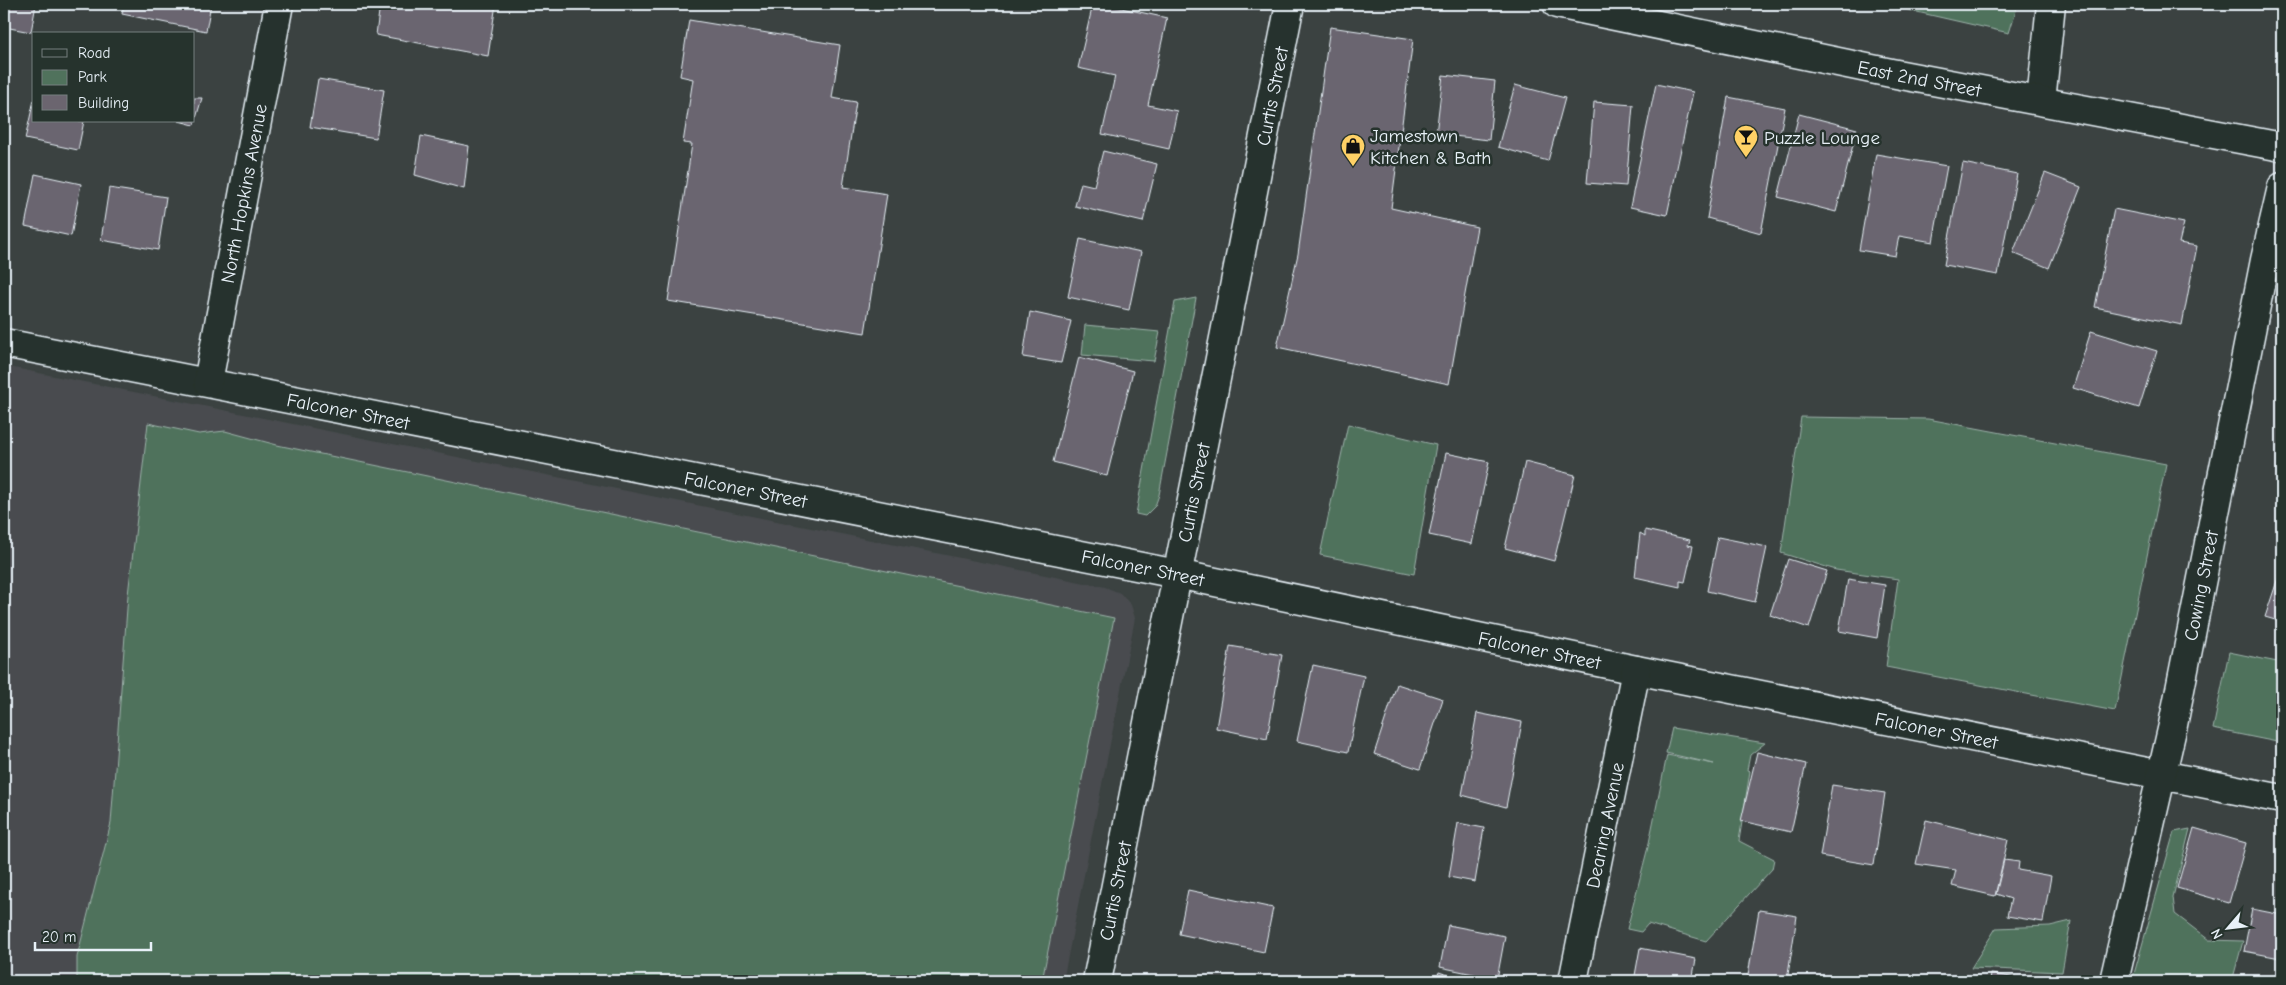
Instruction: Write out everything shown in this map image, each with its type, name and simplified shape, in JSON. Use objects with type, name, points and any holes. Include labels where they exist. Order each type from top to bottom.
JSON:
[{"type":"street","name":"North Hopkins Avenue","points":[[208,382],[279,4]]},
{"type":"street","name":"Curtis Street","points":[[1096,981],[1290,4]]},
{"type":"street","name":"East 2nd Street","points":[[1563,4],[1891,73],[2282,147]]},
{"type":"street","points":[[2041,101],[2051,4]]},
{"type":"street","name":"Cowing Street","points":[[2114,981],[2162,775],[2265,260],[2282,187]]},
{"type":"street","name":"Falconer Street","points":[[4,343],[1177,574],[1636,670],[2282,799]]},
{"type":"street","name":"Dearing Avenue","points":[[1573,981],[1636,670]]},
{"type":"shaded area","points":[[4,366],[1105,587],[1120,593],[1131,605],[1135,618],[1063,981],[4,981]]},
{"type":"green space","points":[[1882,4],[2018,4],[2009,33]]},
{"type":"green space","points":[[1196,298],[1159,495],[1155,506],[1145,516],[1136,514],[1175,302]]},
{"type":"green space","points":[[1085,325],[1160,332],[1154,361],[1082,355]]},
{"type":"green space","points":[[1801,417],[1928,419],[2166,464],[2115,711],[1886,667],[1898,579],[1836,570],[1781,553]]},
{"type":"green space","points":[[148,423],[199,434],[225,431],[277,445],[1114,618],[1042,981],[77,981],[77,957],[111,823],[128,595]]},
{"type":"green space","points":[[1348,424],[1436,445],[1414,574],[1320,555]]},
{"type":"green space","points":[[2229,652],[2282,663],[2282,743],[2213,729]]},
{"type":"green space","points":[[1672,728],[1765,743],[1750,755],[1747,770],[1750,771],[1739,841],[1774,859],[1772,869],[1706,941],[1648,924],[1641,932],[1627,929],[1649,843],[1667,755],[1714,764],[1666,753]]},
{"type":"green space","points":[[2190,829],[2173,897],[2175,914],[2209,940],[2243,941],[2233,978],[2251,981],[2132,981],[2174,832]]},
{"type":"green space","points":[[2071,921],[2062,972],[1971,968],[1996,928],[2050,926]]},
{"type":"building","points":[[4,4],[36,4],[31,32],[4,27]]},
{"type":"building","points":[[124,4],[211,4],[206,31],[122,14]]},
{"type":"building","points":[[380,4],[420,4],[434,7],[435,4],[496,4],[488,56],[376,35]]},
{"type":"building","points":[[1093,4],[1103,4],[1167,18],[1148,105],[1177,111],[1169,149],[1102,134],[1115,76],[1078,68]]},
{"type":"building","points":[[689,20],[840,45],[832,98],[856,102],[843,187],[887,194],[865,333],[668,301],[692,144],[683,143],[693,79],[680,76]]},
{"type":"building","name":"Jamestown Kitchen & Bath","points":[[1330,27],[1413,39],[1391,208],[1477,227],[1449,384],[1277,347],[1298,254]]},
{"type":"building","points":[[1443,75],[1495,81],[1489,140],[1436,134]]},
{"type":"building","points":[[318,79],[384,90],[376,138],[310,127]]},
{"type":"building","points":[[1656,84],[1693,92],[1667,215],[1630,207]]},
{"type":"building","points":[[1515,85],[1565,98],[1548,161],[1498,147]]},
{"type":"building","name":"Puzzle Lounge","points":[[1728,97],[1785,108],[1761,233],[1707,218]]},
{"type":"building","points":[[195,98],[202,98],[195,122]]},
{"type":"building","points":[[1594,102],[1633,105],[1626,186],[1587,183]]},
{"type":"building","points":[[32,109],[32,122],[84,122],[78,150],[25,139]]},
{"type":"building","points":[[1799,114],[1857,129],[1836,212],[1778,197]]},
{"type":"building","points":[[183,122],[195,122],[194,125]]},
{"type":"building","points":[[421,136],[469,146],[464,189],[415,175]]},
{"type":"building","points":[[1103,151],[1157,164],[1143,222],[1075,206],[1081,183],[1094,186]]},
{"type":"building","points":[[1876,154],[1947,166],[1933,242],[1899,236],[1895,256],[1859,250]]},
{"type":"building","points":[[1963,163],[2017,174],[1998,275],[1944,265]]},
{"type":"building","points":[[2045,173],[2081,187],[2049,268],[2013,253]]},
{"type":"building","points":[[35,174],[81,184],[71,236],[25,226]]},
{"type":"building","points":[[109,188],[166,197],[158,250],[101,240]]},
{"type":"building","points":[[2114,209],[2184,223],[2179,243],[2197,246],[2182,325],[2095,307]]},
{"type":"building","points":[[1080,239],[1141,252],[1129,310],[1068,297]]},
{"type":"building","points":[[1030,312],[1071,321],[1061,363],[1023,357]]},
{"type":"building","points":[[2091,331],[2157,351],[2139,408],[2073,388]]},
{"type":"building","points":[[1079,357],[1133,371],[1107,476],[1053,462]]},
{"type":"building","points":[[1446,453],[1489,462],[1472,544],[1429,535]]},
{"type":"building","points":[[1525,462],[1575,475],[1554,561],[1505,548]]},
{"type":"building","points":[[1645,530],[1690,540],[1688,545],[1693,546],[1685,582],[1680,581],[1680,587],[1635,577],[1640,533],[1645,536]]},
{"type":"building","points":[[1718,537],[1767,547],[1755,602],[1707,591]]},
{"type":"building","points":[[1788,559],[1827,571],[1809,628],[1770,615]]},
{"type":"building","points":[[2280,572],[2282,573],[2282,622],[2265,617]]},
{"type":"building","points":[[1848,579],[1885,585],[1877,638],[1839,631]]},
{"type":"building","points":[[1230,646],[1282,655],[1267,739],[1216,728]]},
{"type":"building","points":[[1313,665],[1364,676],[1348,752],[1297,741]]},
{"type":"building","points":[[1397,684],[1443,699],[1420,769],[1374,754]]},
{"type":"building","points":[[1477,713],[1522,722],[1506,807],[1462,795]]},
{"type":"building","points":[[1757,752],[1806,764],[1791,832],[1741,821]]},
{"type":"building","points":[[1832,785],[1885,793],[1874,865],[1820,856]]},
{"type":"building","points":[[1926,820],[2008,840],[1995,896],[1952,886],[1956,870],[1916,864]]},
{"type":"building","points":[[1458,823],[1484,828],[1475,882],[1449,877]]},
{"type":"building","points":[[2194,828],[2246,843],[2229,903],[2177,888]]},
{"type":"building","points":[[2004,860],[2019,862],[2018,870],[2051,876],[2043,922],[2007,916],[2011,899],[1996,894]]},
{"type":"building","points":[[1188,890],[1273,908],[1264,952],[1179,934]]},
{"type":"building","points":[[2252,909],[2282,915],[2280,958],[2244,951]]},
{"type":"building","points":[[1759,910],[1797,916],[1787,981],[1747,981]]},
{"type":"building","points":[[1448,925],[1505,936],[1497,979],[1440,967]]},
{"type":"building","points":[[1640,948],[1696,959],[1692,981],[1634,981]]},
{"type":"building","points":[[1439,972],[1466,981],[1436,981]]},
{"type":"building","points":[[1991,974],[2038,981],[1990,981]]},
{"type":"place","name":"Puzzle Lounge","points":[[1746,158]]},
{"type":"place","name":"Jamestown Kitchen & Bath","points":[[1353,167]]}]
